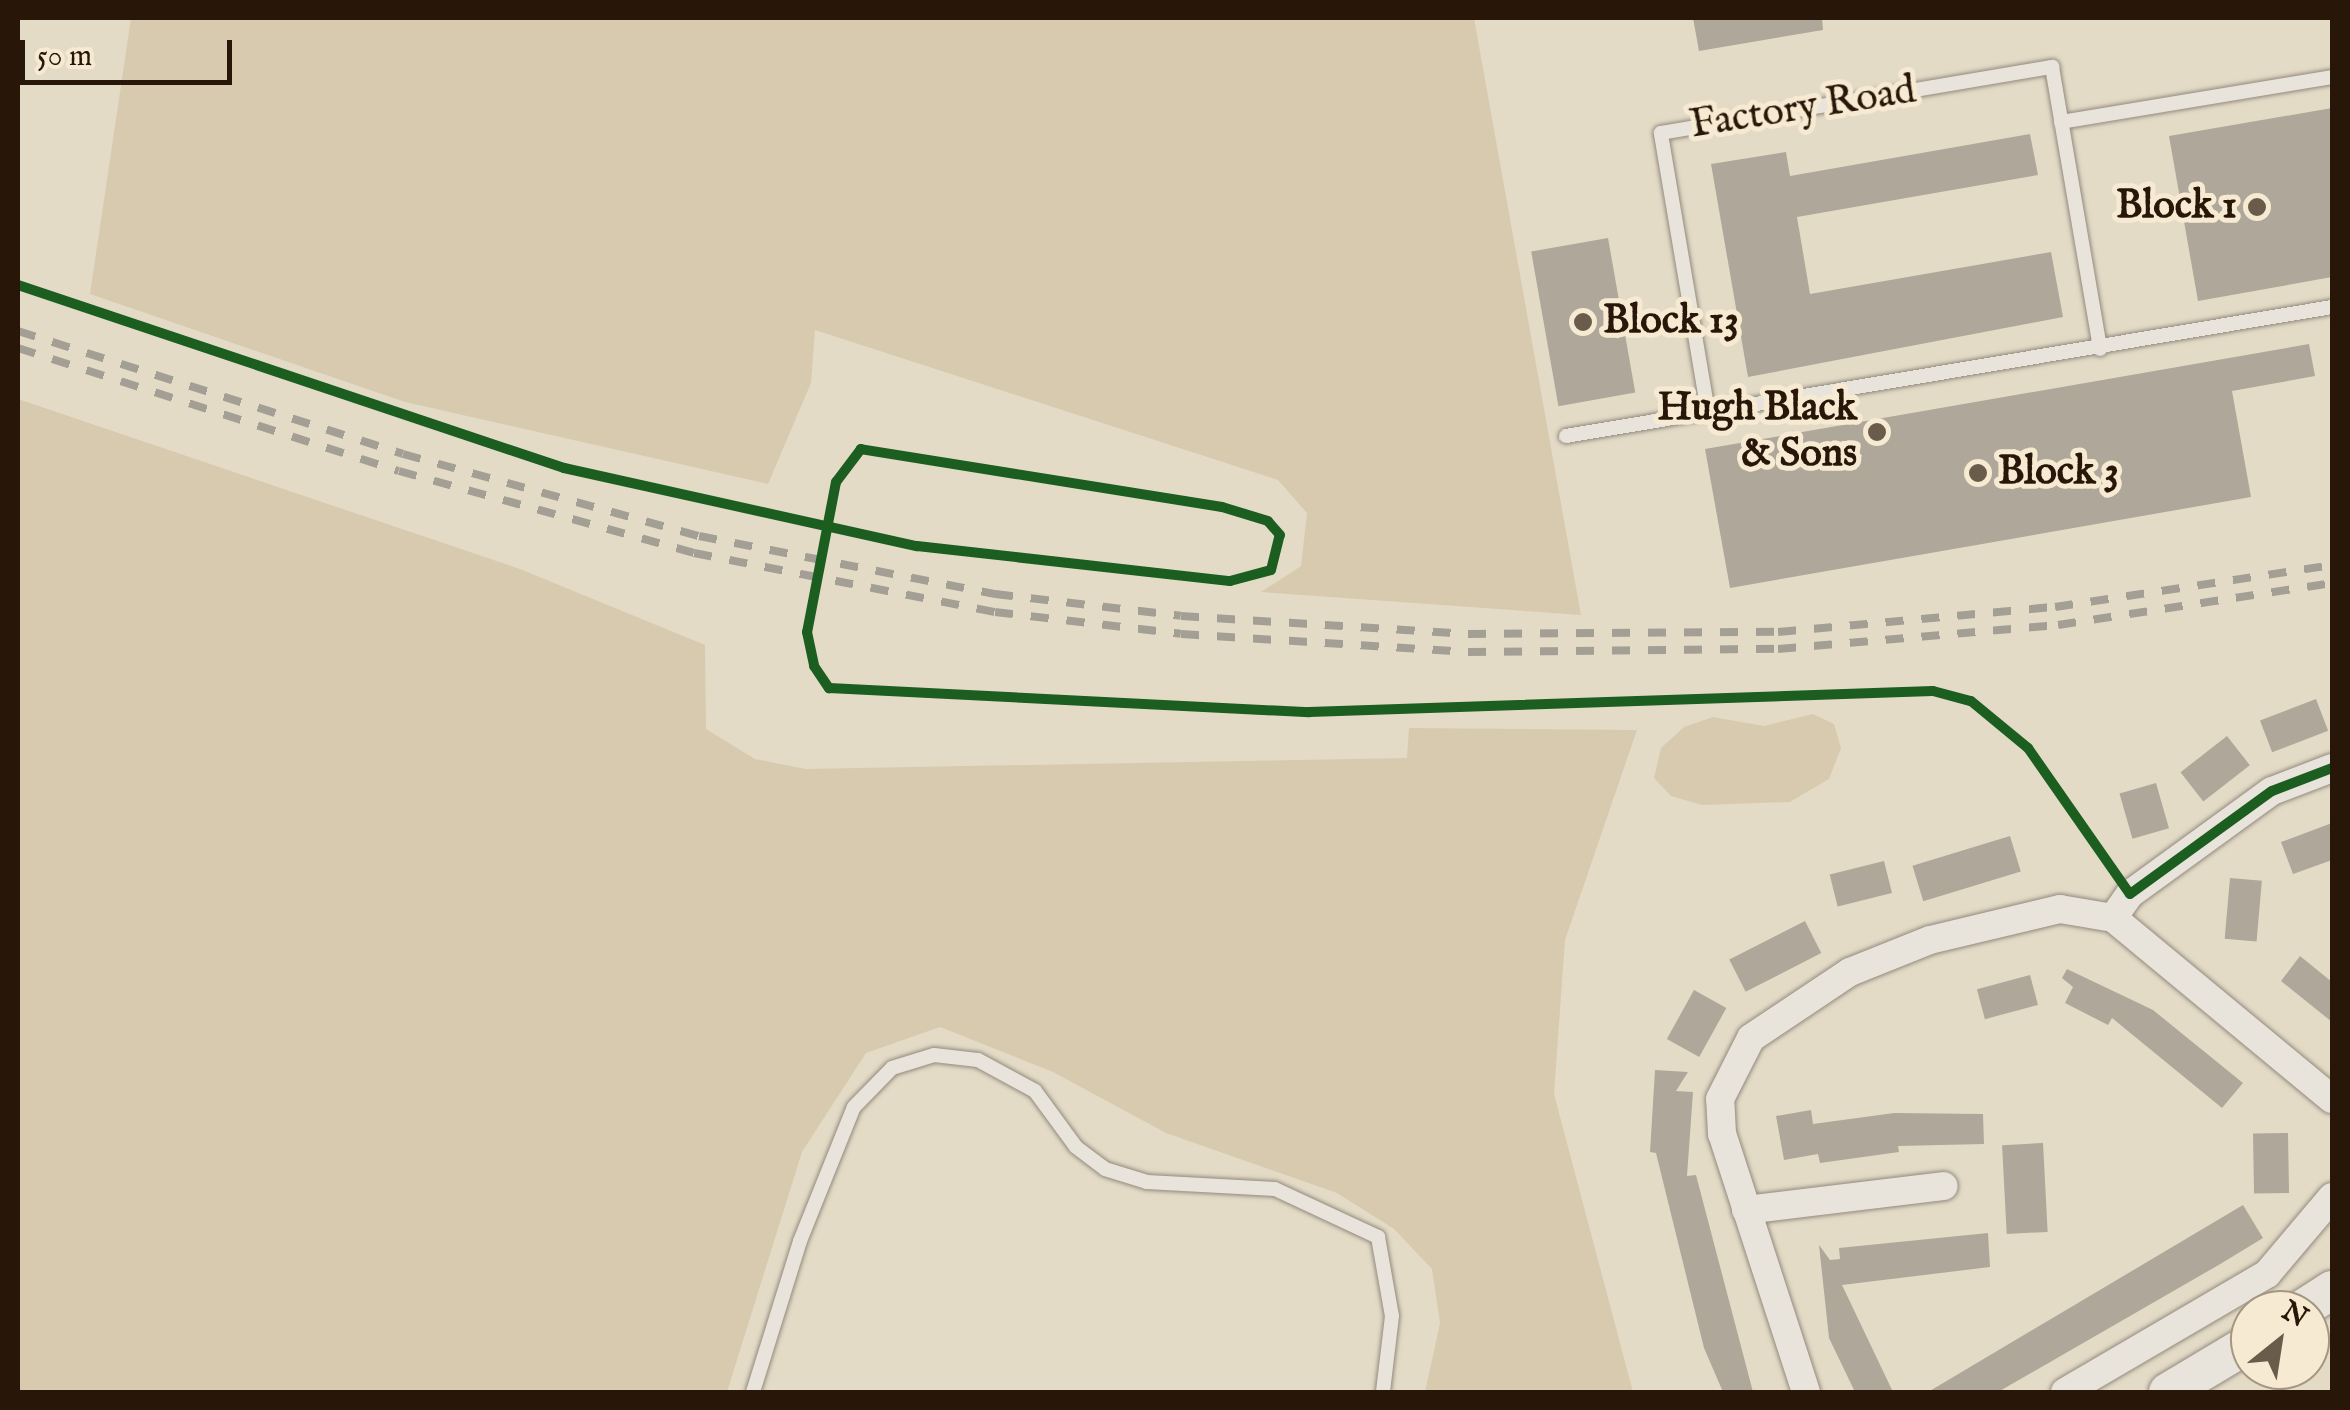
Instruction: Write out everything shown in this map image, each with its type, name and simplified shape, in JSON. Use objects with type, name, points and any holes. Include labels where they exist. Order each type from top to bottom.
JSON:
[{"type":"main road","points":[[2168,1392],[2230,1354]]},
{"type":"street","points":[[2113,918],[2130,894],[2272,791],[2332,768]]},
{"type":"street","points":[[1806,1392],[1722,1134],[1720,1099],[1752,1038],[1850,972],[1930,940],[2060,910],[2113,918],[2332,1099]]},
{"type":"street","points":[[1746,1210],[1944,1186]]},
{"type":"street","points":[[2065,1392],[2266,1274],[2332,1197]]},
{"type":"lane","name":"Factory Road","points":[[1708,412],[1660,132],[2052,67],[2100,349]]},
{"type":"lane","points":[[2062,122],[2332,77]]},
{"type":"lane","points":[[1566,436],[2100,349],[2332,306]]},
{"type":"lane","points":[[756,1392],[800,1241],[854,1108],[892,1068],[934,1055],[978,1060],[1035,1091],[1076,1147],[1104,1169],[1147,1182],[1274,1188],[1378,1237],[1392,1316],[1384,1392]]},
{"type":"shaded area","points":[[131,18],[1474,18],[1581,615],[1261,592],[1301,566],[1307,513],[1278,480],[815,330],[811,383],[768,484],[405,402],[90,294]]},
{"type":"shaded area","points":[[18,399],[520,569],[705,645],[706,729],[755,759],[806,769],[1407,758],[1409,728],[1637,730],[1565,940],[1554,1094],[1633,1392],[1425,1392],[1440,1323],[1432,1269],[1394,1229],[1337,1193],[1166,1133],[1053,1072],[940,1027],[866,1053],[802,1152],[727,1392],[18,1392]]},
{"type":"shaded area","points":[[1813,714],[1834,724],[1841,748],[1829,779],[1790,802],[1702,805],[1671,796],[1654,778],[1661,748],[1684,727],[1713,717],[1764,726]]},
{"type":"building","points":[[1693,18],[1822,18],[1823,30],[1699,51]]},
{"type":"building","name":"Block 1","points":[[2332,108],[2332,277],[2198,301],[2169,136]]},
{"type":"building","points":[[2030,134],[2038,175],[1797,217],[1810,294],[2051,252],[2063,317],[1748,377],[1711,164],[1786,152],[1790,176]]},
{"type":"building","name":"Block 13","points":[[1608,238],[1635,393],[1558,406],[1531,252]]},
{"type":"building","name":"Block 3","points":[[2309,344],[2315,376],[2232,391],[2251,497],[1730,588],[1705,449]]},
{"type":"building","points":[[2316,699],[2328,731],[2272,752],[2260,721]]},
{"type":"building","points":[[2227,736],[2250,765],[2203,801],[2181,772]]},
{"type":"building","points":[[2156,783],[2169,828],[2132,839],[2119,793]]},
{"type":"building","points":[[2332,823],[2332,860],[2293,874],[2281,842]]},
{"type":"building","points":[[2010,836],[2021,871],[1923,901],[1912,866]]},
{"type":"building","points":[[1884,861],[1892,893],[1838,907],[1830,875]]},
{"type":"building","points":[[2230,878],[2262,881],[2257,942],[2225,939]]},
{"type":"building","points":[[1805,921],[1821,953],[1746,992],[1729,960]]},
{"type":"building","points":[[2300,956],[2332,982],[2332,1022],[2281,981]]},
{"type":"building","points":[[2067,969],[2153,1010],[2243,1083],[2222,1108],[2112,1018],[2108,1025],[2065,1003],[2073,987],[2062,978]]},
{"type":"building","points":[[2030,975],[2038,1005],[1985,1019],[1977,989]]},
{"type":"building","points":[[1694,990],[1726,1008],[1699,1057],[1667,1039]]},
{"type":"building","points":[[1655,1070],[1688,1072],[1676,1091],[1693,1092],[1687,1176],[1696,1175],[1753,1392],[1723,1392],[1704,1348],[1656,1153],[1650,1152]]},
{"type":"building","points":[[1811,1110],[1813,1124],[1894,1113],[1983,1114],[1984,1144],[1898,1146],[1899,1152],[1820,1163],[1818,1154],[1784,1160],[1776,1116]]},
{"type":"building","points":[[2288,1133],[2289,1193],[2254,1194],[2253,1134]]},
{"type":"building","points":[[2043,1143],[2048,1232],[2007,1234],[2002,1145]]},
{"type":"building","points":[[2243,1205],[2263,1238],[2222,1263],[1998,1392],[1928,1392]]},
{"type":"building","points":[[1988,1233],[1990,1267],[1842,1285],[1893,1392],[1855,1392],[1829,1338],[1819,1245],[1830,1260],[1840,1259],[1839,1248]]},
{"type":"railway","points":[[18,331],[403,454],[699,536],[995,594],[1181,616],[1468,634],[1778,632],[2055,607],[2332,565]]},
{"type":"railway","points":[[18,348],[399,471],[694,553],[995,612],[1181,634],[1468,652],[1778,649],[2058,625],[2332,583]]},
{"type":"cycle path","points":[[18,285],[564,468],[917,546],[1230,581],[1271,570],[1280,535],[1268,521],[1222,507],[861,449],[836,482],[807,632],[814,666],[829,688],[1309,712],[1933,691],[1971,701],[2028,748],[2130,894],[2272,791],[2332,768]]},
{"type":"place","name":"Block 1","points":[[2257,207]]},
{"type":"place","name":"Block 13","points":[[1583,322]]},
{"type":"place","name":"Hugh Black & Sons","points":[[1877,432]]},
{"type":"place","name":"Block 3","points":[[1978,473]]}]
